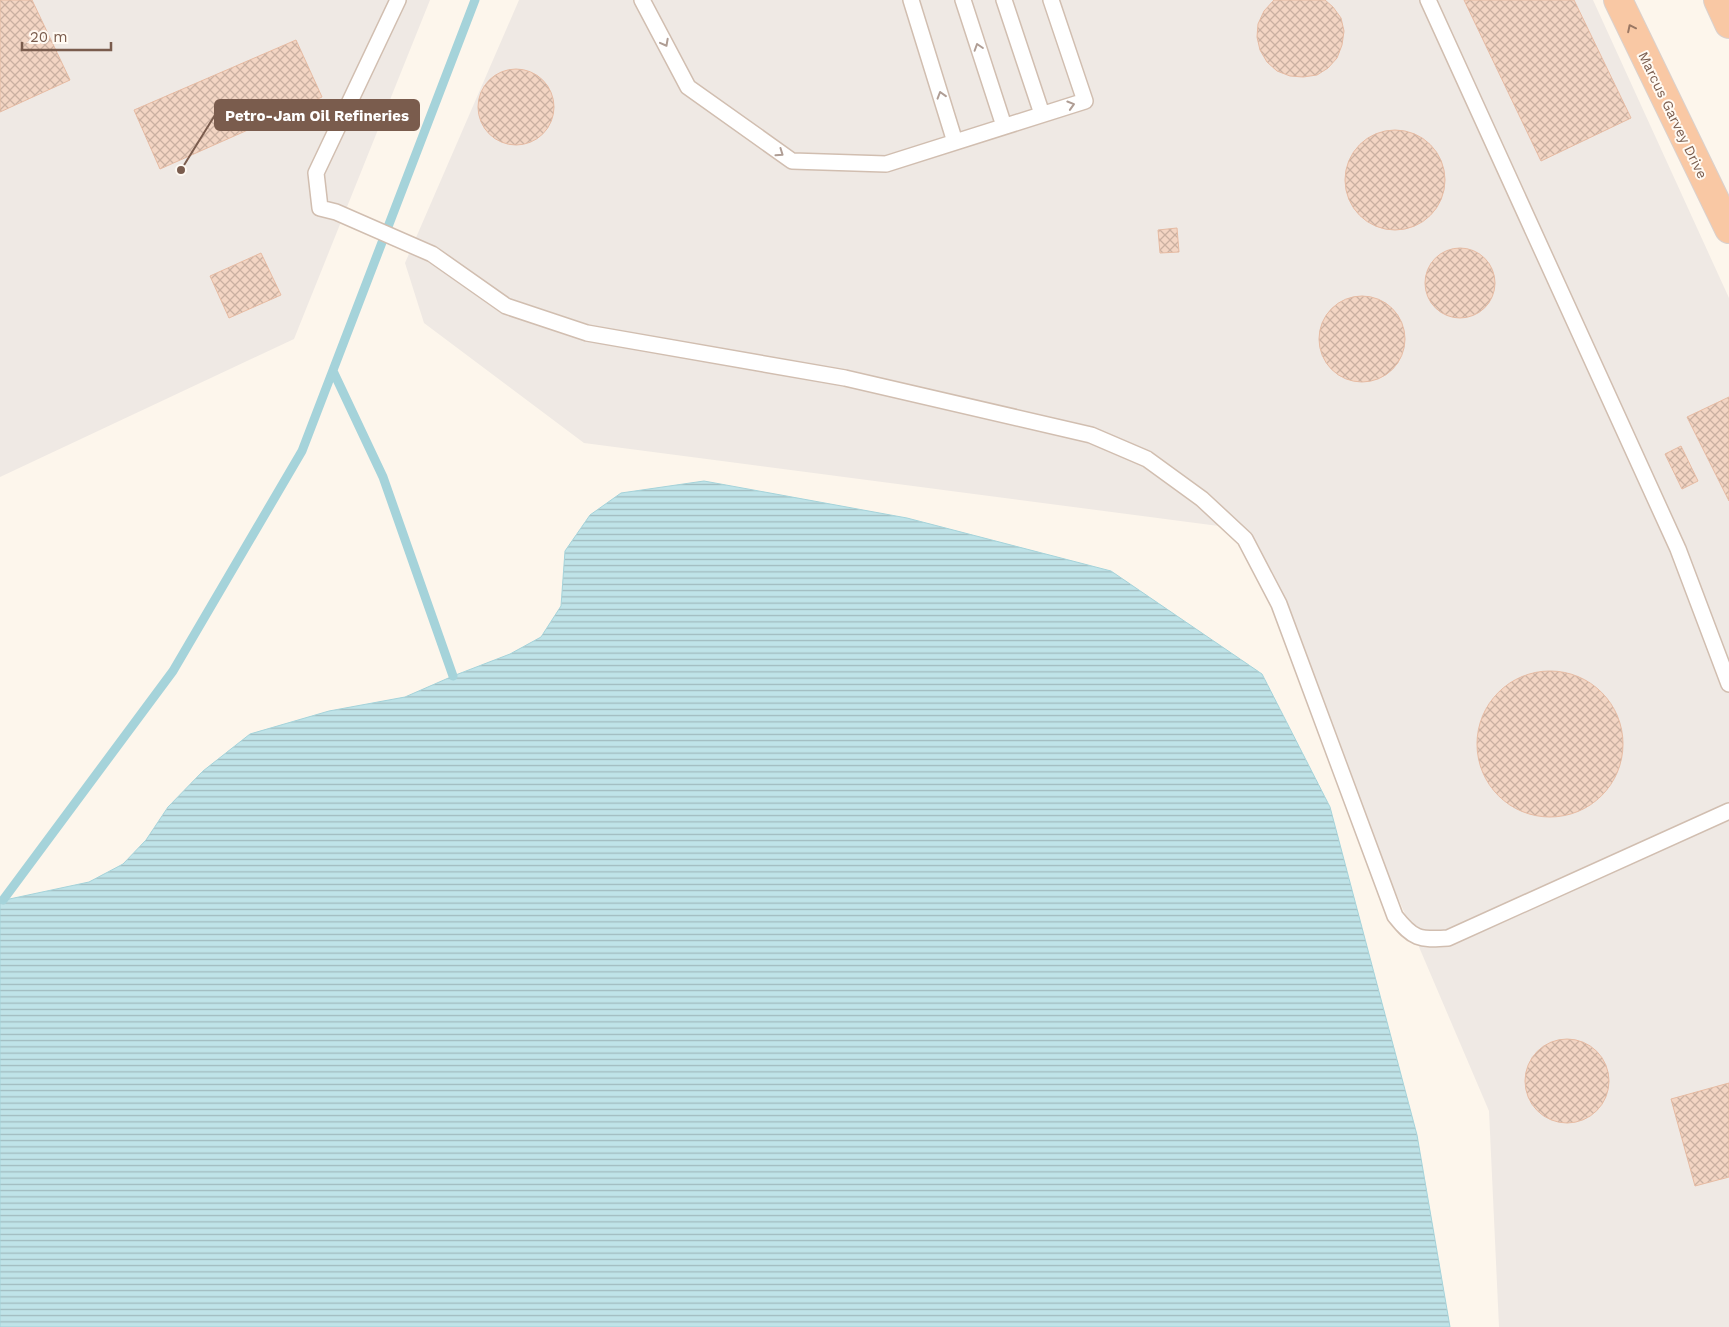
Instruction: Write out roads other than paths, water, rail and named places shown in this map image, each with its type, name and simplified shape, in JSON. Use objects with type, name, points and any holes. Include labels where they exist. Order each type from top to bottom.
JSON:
[{"type":"highway","name":"Marcus Garvey Drive","points":[[1618,0],[1729,229]]},
{"type":"highway","points":[[1718,0],[1729,24]]},
{"type":"lane","points":[[398,0],[316,173],[320,208],[336,212],[432,254],[506,306],[587,334],[845,378],[1091,435],[1147,459],[1202,499],[1245,539],[1279,604],[1395,916],[1407,931],[1424,939],[1448,938],[1729,811]]},
{"type":"lane","points":[[642,0],[688,87],[792,161],[886,164],[1085,101],[1050,0]]},
{"type":"lane","points":[[911,0],[955,142]]},
{"type":"lane","points":[[963,0],[1004,126]]},
{"type":"lane","points":[[1004,0],[1042,114]]},
{"type":"lane","points":[[1428,0],[1678,549],[1725,661],[1729,684]]},
{"type":"water","points":[[704,481],[907,518],[1111,571],[1262,674],[1330,807],[1417,1135],[1450,1327],[0,1327],[0,901],[89,882],[123,864],[146,840],[168,807],[203,771],[250,734],[329,711],[405,697],[510,654],[541,637],[561,606],[565,551],[590,515],[621,493]]},
{"type":"waterway","points":[[3,900],[173,671],[302,451],[475,0]]},
{"type":"waterway","points":[[333,371],[383,477],[453,676]]},
{"type":"place","name":"Petro-Jam Oil Refineries","points":[[181,170]]}]
